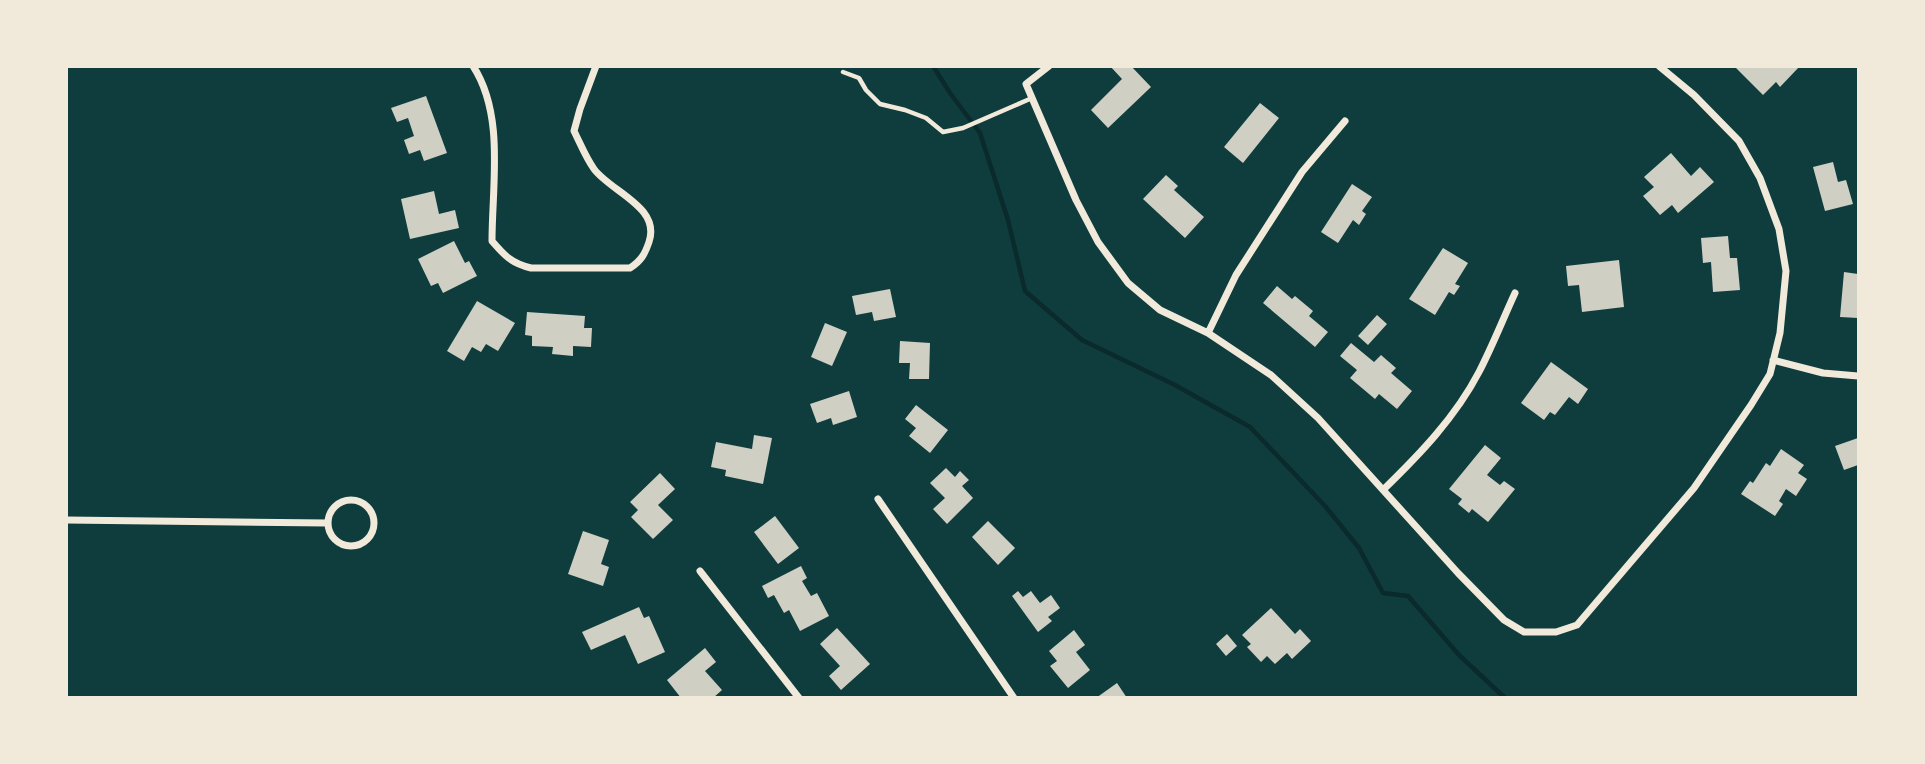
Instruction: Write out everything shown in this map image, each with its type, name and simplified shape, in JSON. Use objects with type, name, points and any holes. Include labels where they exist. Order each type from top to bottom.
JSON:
[{"type":"street","points":[[473,66],[491,104],[495,157],[492,241],[508,259],[531,268],[631,268],[639,262],[649,241],[652,231],[647,216],[594,168],[574,131],[596,66]]},
{"type":"street","points":[[1049,66],[1026,84],[1087,221],[1098,242],[1128,283],[1160,310],[1208,333],[1271,375],[1318,418],[1504,620],[1524,632],[1556,632],[1577,625],[1694,488],[1770,374],[1780,333],[1786,271],[1779,229],[1760,178],[1739,141],[1694,95],[1659,66]]},
{"type":"street","points":[[1208,333],[1236,275],[1302,172],[1345,121]]},
{"type":"street","points":[[1383,491],[1425,449],[1458,405],[1479,372],[1515,293]]},
{"type":"street","points":[[1773,360],[1824,373],[1858,376]]},
{"type":"street","points":[[878,499],[1014,698]]},
{"type":"street","points":[[351,500],[367,507],[374,523],[367,540],[360,545],[351,546],[334,539],[327,523],[335,506],[351,500]]},
{"type":"street","points":[[66,520],[327,523]]},
{"type":"street","points":[[700,571],[799,698]]},
{"type":"lane","points":[[843,72],[859,78],[880,104],[926,118],[943,132],[963,128],[1032,98]]},
{"type":"building","points":[[1110,66],[1131,66],[1151,87],[1108,128],[1091,110],[1122,79]]},
{"type":"building","points":[[1734,66],[1800,66],[1780,87],[1776,82],[1763,95]]},
{"type":"building","points":[[426,96],[447,153],[424,161],[420,150],[409,154],[404,140],[414,136],[408,118],[397,122],[391,108]]},
{"type":"building","points":[[1260,103],[1279,118],[1243,163],[1224,147]]},
{"type":"building","points":[[1671,153],[1691,176],[1700,167],[1714,182],[1678,213],[1672,205],[1660,215],[1643,196],[1654,187],[1644,177]]},
{"type":"building","points":[[1833,162],[1838,182],[1846,180],[1853,204],[1825,211],[1813,167]]},
{"type":"building","points":[[1166,175],[1178,186],[1174,190],[1204,217],[1185,238],[1143,199]]},
{"type":"building","points":[[1352,184],[1372,197],[1362,211],[1366,214],[1359,225],[1353,220],[1338,243],[1321,232]]},
{"type":"building","points":[[434,191],[439,214],[455,210],[459,228],[410,239],[401,199]]},
{"type":"building","points":[[1728,236],[1730,258],[1737,258],[1740,290],[1713,292],[1711,262],[1703,263],[1701,238]]},
{"type":"building","points":[[454,241],[465,263],[469,261],[477,276],[443,293],[438,283],[431,286],[418,259]]},
{"type":"building","points":[[1443,248],[1468,263],[1455,284],[1460,286],[1454,295],[1449,292],[1435,315],[1409,299]]},
{"type":"building","points":[[1619,260],[1624,307],[1582,312],[1579,285],[1568,286],[1566,266]]},
{"type":"building","points":[[1844,272],[1858,274],[1858,318],[1840,317]]},
{"type":"building","points":[[1277,286],[1292,299],[1295,296],[1313,311],[1309,316],[1328,332],[1315,347],[1263,303]]},
{"type":"building","points":[[890,289],[896,317],[874,321],[872,312],[856,315],[852,296]]},
{"type":"building","points":[[477,301],[515,323],[498,351],[486,344],[481,352],[472,347],[464,361],[447,351]]},
{"type":"building","points":[[527,312],[585,316],[584,328],[592,328],[591,347],[573,346],[573,356],[552,354],[553,347],[532,346],[532,336],[525,335]]},
{"type":"building","points":[[1377,315],[1387,324],[1368,345],[1358,336]]},
{"type":"building","points":[[825,323],[847,332],[832,366],[811,357]]},
{"type":"building","points":[[900,341],[930,343],[929,379],[909,379],[910,363],[899,363]]},
{"type":"building","points":[[1351,343],[1374,362],[1381,355],[1396,368],[1391,373],[1412,391],[1397,409],[1379,394],[1375,399],[1350,378],[1357,370],[1340,356]]},
{"type":"building","points":[[1551,362],[1588,389],[1578,404],[1569,397],[1555,415],[1550,412],[1544,420],[1521,403]]},
{"type":"building","points":[[849,391],[857,417],[833,425],[831,418],[817,423],[810,404]]},
{"type":"building","points":[[916,405],[948,430],[930,453],[909,436],[916,428],[905,419]]},
{"type":"building","points":[[754,435],[772,438],[763,484],[725,476],[726,470],[711,467],[716,442],[752,449]]},
{"type":"building","points":[[1858,438],[1858,465],[1844,470],[1835,446]]},
{"type":"building","points":[[1485,445],[1501,458],[1487,475],[1500,485],[1504,481],[1515,489],[1488,522],[1472,509],[1469,513],[1458,504],[1462,499],[1449,489]]},
{"type":"building","points":[[1781,449],[1804,465],[1798,473],[1807,479],[1796,496],[1786,489],[1779,501],[1783,504],[1775,516],[1741,494],[1750,481],[1753,483],[1766,463],[1770,466]]},
{"type":"building","points":[[946,468],[955,477],[960,471],[969,480],[962,486],[973,498],[947,524],[933,509],[945,498],[930,483]]},
{"type":"building","points":[[660,473],[675,489],[658,505],[673,520],[653,539],[631,517],[638,510],[630,502]]},
{"type":"building","points":[[775,516],[799,548],[778,564],[754,532]]},
{"type":"building","points":[[988,521],[1015,548],[998,565],[972,537]]},
{"type":"building","points":[[583,531],[609,540],[601,564],[609,567],[603,586],[568,574]]},
{"type":"building","points":[[801,566],[807,578],[802,581],[811,596],[817,593],[829,616],[800,631],[789,610],[784,613],[774,595],[768,598],[762,586]]},
{"type":"building","points":[[1018,591],[1023,597],[1031,591],[1040,603],[1051,595],[1060,608],[1048,617],[1052,621],[1038,632],[1012,596]]},
{"type":"building","points":[[639,607],[644,618],[649,616],[665,652],[638,664],[625,635],[591,650],[582,632]]},
{"type":"building","points":[[1271,608],[1295,634],[1300,629],[1311,641],[1292,659],[1287,653],[1275,664],[1267,656],[1261,662],[1247,647],[1251,644],[1242,635]]},
{"type":"building","points":[[837,628],[870,664],[841,690],[829,676],[840,666],[820,644]]},
{"type":"building","points":[[1074,630],[1085,645],[1076,652],[1090,670],[1068,688],[1050,666],[1057,661],[1049,651]]},
{"type":"building","points":[[1227,634],[1237,646],[1226,656],[1216,644]]},
{"type":"building","points":[[705,648],[716,662],[705,671],[722,690],[713,698],[681,698],[667,680]]},
{"type":"building","points":[[1117,683],[1127,698],[1096,698]]},
{"type":"waterway","points":[[933,66],[980,133],[1008,220],[1025,291],[1082,340],[1175,385],[1250,427],[1325,506],[1359,548],[1383,593],[1408,596],[1459,655],[1505,698]]}]
